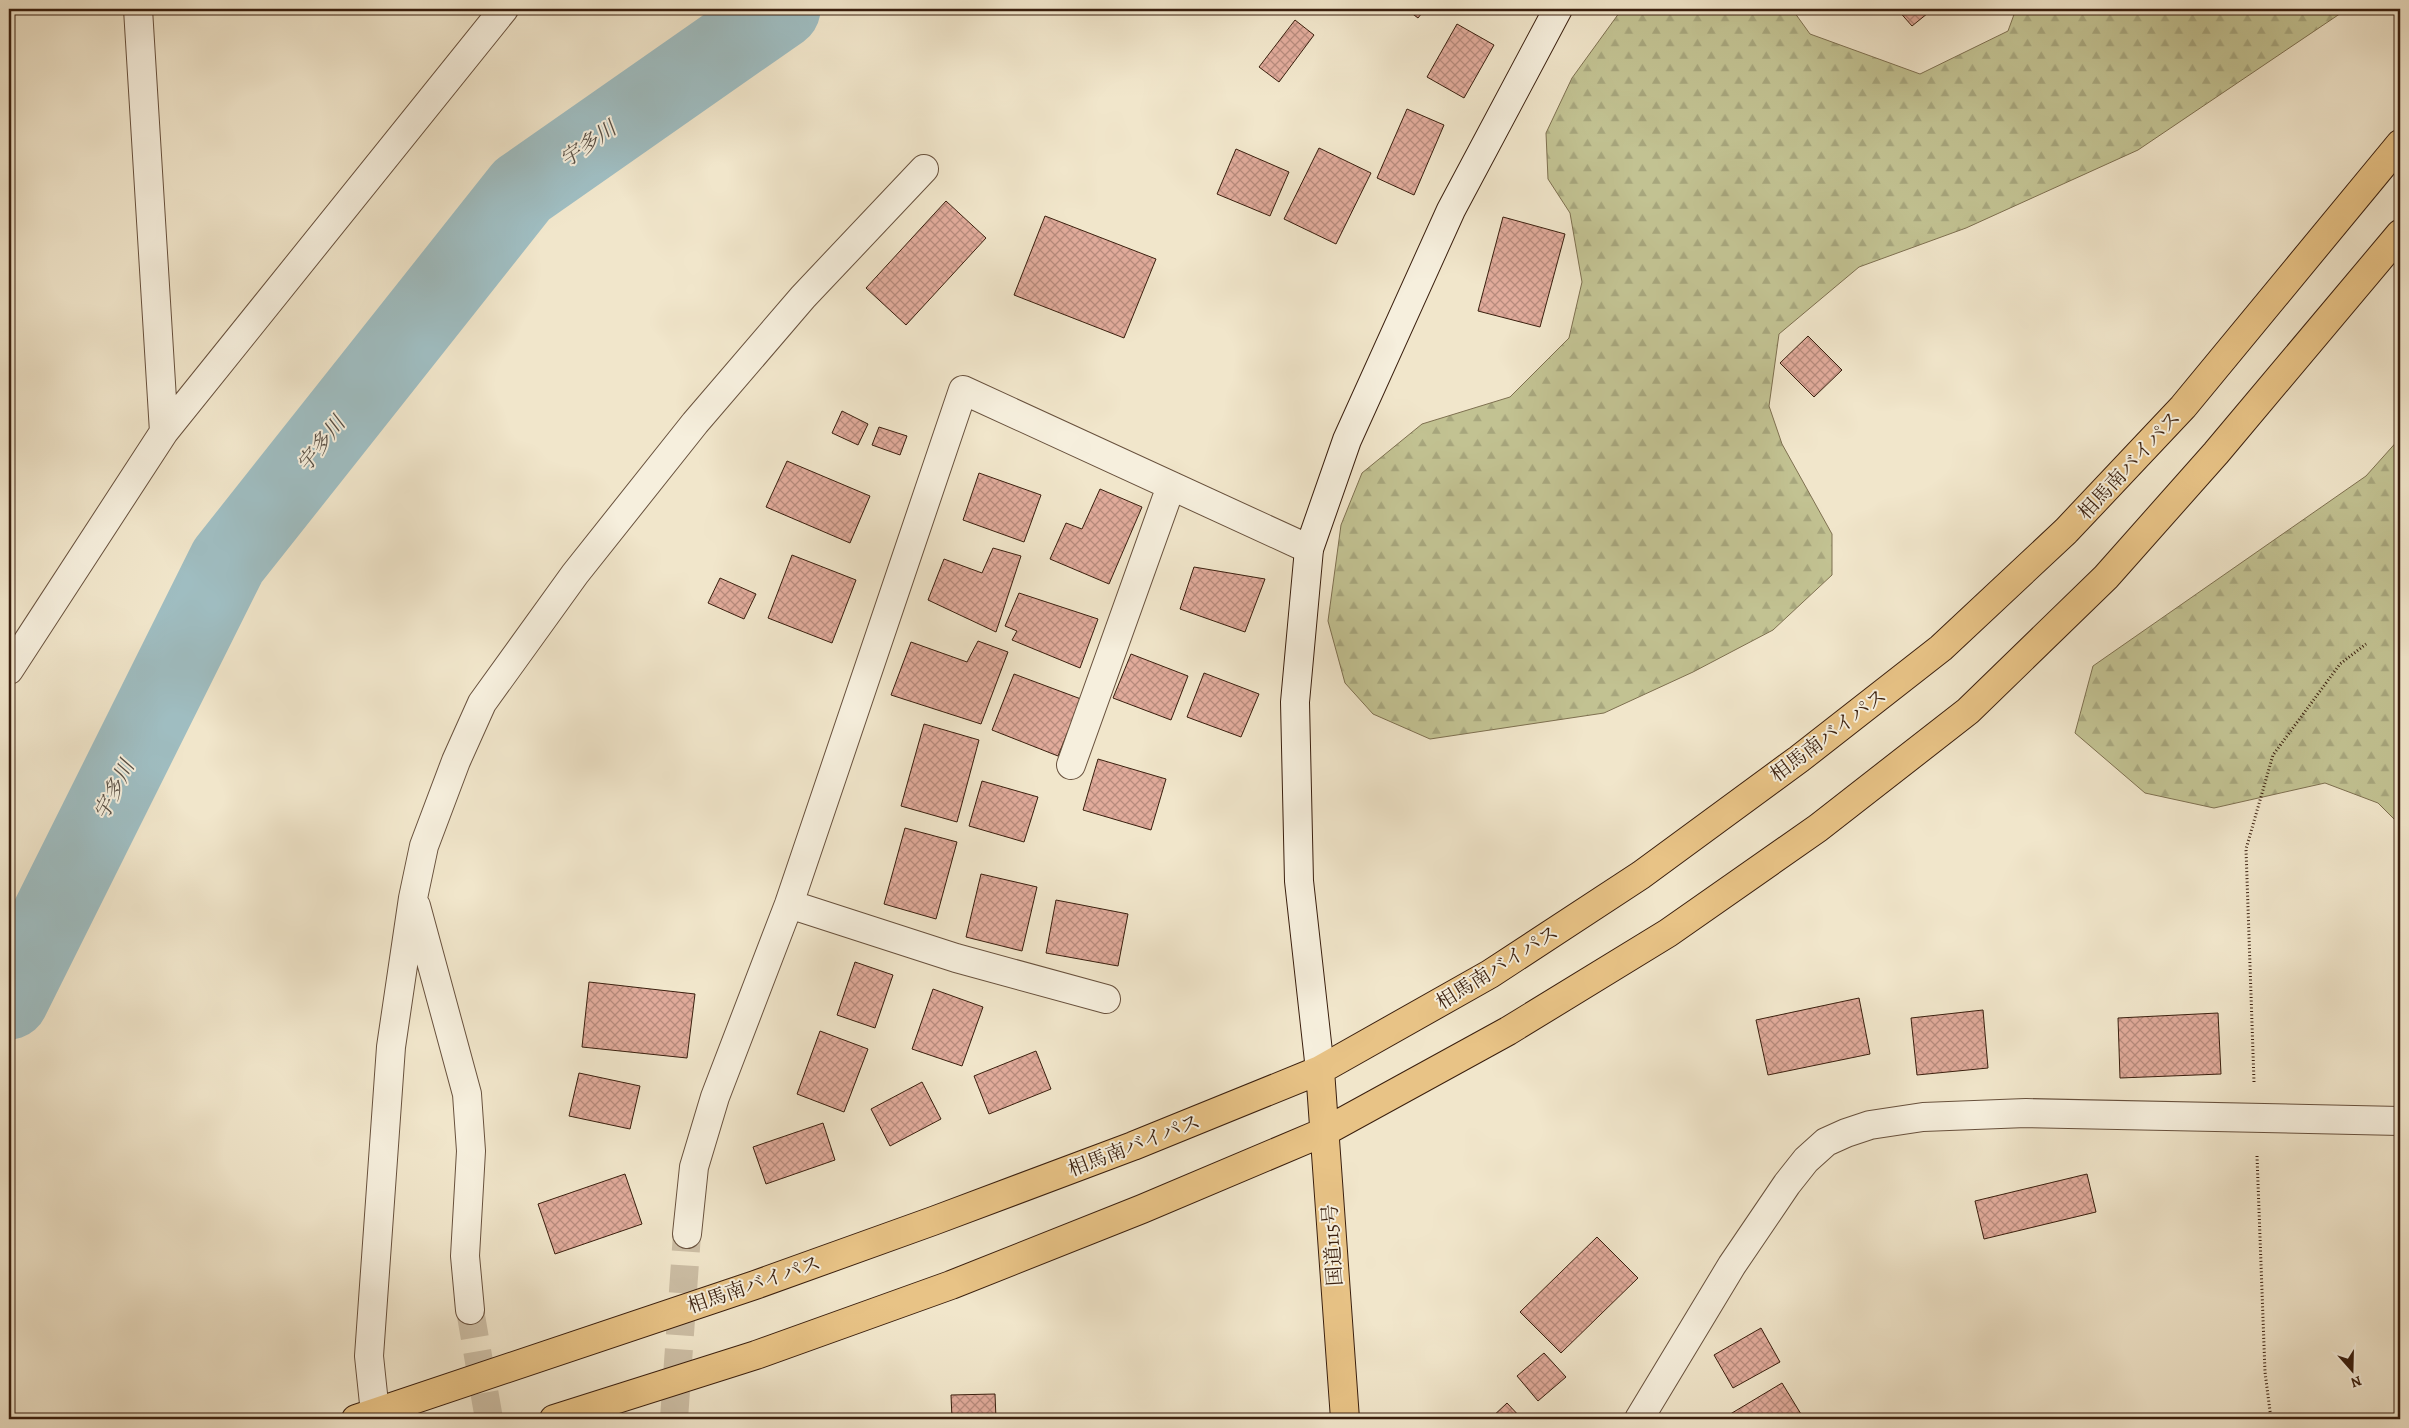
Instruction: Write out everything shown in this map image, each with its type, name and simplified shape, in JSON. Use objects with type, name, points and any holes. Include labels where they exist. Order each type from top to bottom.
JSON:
[{"type":"highway","name":"相馬南バイパス","points":[[366,1416],[755,1284],[933,1221],[1134,1146],[1320,1070],[1490,974],[1641,875],[1799,758],[1941,648],[2066,531],[2183,407],[2400,144]]},
{"type":"highway","points":[[554,1419],[756,1355],[951,1285],[1142,1209],[1324,1132],[1508,1031],[1668,933],[1818,828],[1968,711],[2106,577],[2216,454],[2400,234]]},
{"type":"highway","name":"国道115号","points":[[1320,1070],[1345,1419]]},
{"type":"street","points":[[138,9],[164,432]]},
{"type":"street","points":[[9,670],[164,432],[504,9]]},
{"type":"street","points":[[1320,1070],[1299,881],[1295,702],[1309,549],[1347,440],[1451,210],[1558,9]]},
{"type":"street","points":[[366,1416],[391,1046],[413,898],[424,846],[456,761],[482,703],[575,574],[695,423],[803,297],[924,169]]},
{"type":"street","points":[[687,1234],[694,1167],[707,1124],[789,904],[963,390],[1309,549]]},
{"type":"street","points":[[1072,765],[1171,486]]},
{"type":"street","points":[[413,898],[467,1094],[471,1152],[465,1256],[470,1310]]},
{"type":"street","points":[[789,904],[956,958],[1106,998]]},
{"type":"street","points":[[1639,1419],[1732,1265],[1787,1184],[1806,1160],[1832,1139],[1870,1125],[1932,1117],[2026,1113],[2400,1121]]},
{"type":"path","points":[[2271,1419],[2265,1372],[2246,849],[2273,755],[2340,664],[2366,644]]},
{"type":"green space","points":[[1622,9],[1792,9],[1810,34],[1920,74],[2008,31],[2016,9],[2347,9],[2138,150],[1966,228],[1859,267],[1779,334],[1769,406],[1782,444],[1832,534],[1832,575],[1773,630],[1693,672],[1604,713],[1430,739],[1373,714],[1345,683],[1328,621],[1341,525],[1362,473],[1422,424],[1510,397],[1569,338],[1582,282],[1570,213],[1548,179],[1546,133],[1572,78]]},
{"type":"green space","points":[[2400,438],[2400,825],[2378,803],[2325,783],[2214,808],[2145,793],[2075,733],[2093,666],[2366,476]]},
{"type":"building","points":[[1406,9],[1425,9],[1418,18]]},
{"type":"building","points":[[1897,9],[1933,9],[1912,26]]},
{"type":"building","points":[[1295,20],[1314,35],[1279,82],[1259,67]]},
{"type":"building","points":[[1457,24],[1494,45],[1464,98],[1427,77]]},
{"type":"building","points":[[1407,109],[1444,125],[1414,195],[1377,178]]},
{"type":"building","points":[[1319,148],[1371,173],[1336,244],[1284,219]]},
{"type":"building","points":[[1236,149],[1289,172],[1270,216],[1217,194]]},
{"type":"building","points":[[946,201],[986,238],[906,325],[866,288]]},
{"type":"building","points":[[1045,216],[1156,259],[1124,338],[1014,295]]},
{"type":"building","points":[[1503,217],[1565,234],[1540,327],[1478,311]]},
{"type":"building","points":[[1808,336],[1842,370],[1814,397],[1780,363]]},
{"type":"building","points":[[842,411],[868,424],[858,445],[832,433]]},
{"type":"building","points":[[879,427],[907,436],[900,455],[872,445]]},
{"type":"building","points":[[787,461],[870,496],[850,543],[766,507]]},
{"type":"building","points":[[979,473],[1041,495],[1024,542],[963,520]]},
{"type":"building","points":[[1100,489],[1142,507],[1109,584],[1050,559],[1066,523],[1082,529]]},
{"type":"building","points":[[993,548],[1021,556],[996,632],[928,600],[944,559],[982,573]]},
{"type":"building","points":[[792,555],[856,580],[832,643],[768,618]]},
{"type":"building","points":[[1194,567],[1265,579],[1245,632],[1180,609]]},
{"type":"building","points":[[720,578],[756,594],[744,619],[708,603]]},
{"type":"building","points":[[1019,593],[1098,619],[1080,668],[1012,640],[1017,631],[1005,626]]},
{"type":"building","points":[[978,641],[1008,652],[981,724],[891,695],[911,642],[967,662]]},
{"type":"building","points":[[1131,654],[1188,676],[1171,720],[1113,698]]},
{"type":"building","points":[[1204,673],[1259,694],[1241,737],[1187,717]]},
{"type":"building","points":[[1014,674],[1081,699],[1058,756],[992,730]]},
{"type":"building","points":[[924,724],[979,740],[957,822],[901,806]]},
{"type":"building","points":[[1098,759],[1166,779],[1151,830],[1083,810]]},
{"type":"building","points":[[982,781],[1038,797],[1024,842],[969,826]]},
{"type":"building","points":[[905,828],[957,842],[936,919],[884,904]]},
{"type":"building","points":[[981,874],[1037,887],[1022,951],[966,937]]},
{"type":"building","points":[[1056,900],[1128,914],[1118,966],[1046,953]]},
{"type":"building","points":[[855,962],[893,975],[875,1028],[837,1015]]},
{"type":"building","points":[[589,982],[695,994],[687,1058],[582,1047]]},
{"type":"building","points":[[933,989],[983,1007],[962,1066],[912,1049]]},
{"type":"building","points":[[1859,998],[1870,1054],[1768,1075],[1756,1020]]},
{"type":"building","points":[[1983,1010],[1988,1068],[1917,1075],[1911,1018]]},
{"type":"building","points":[[2218,1013],[2221,1074],[2120,1078],[2118,1018]]},
{"type":"building","points":[[820,1031],[868,1049],[844,1112],[797,1094]]},
{"type":"building","points":[[1036,1051],[1051,1089],[989,1114],[974,1076]]},
{"type":"building","points":[[579,1073],[640,1086],[630,1129],[569,1116]]},
{"type":"building","points":[[922,1082],[941,1119],[890,1146],[871,1109]]},
{"type":"building","points":[[823,1123],[835,1160],[766,1184],[753,1147]]},
{"type":"building","points":[[625,1174],[642,1224],[555,1254],[538,1204]]},
{"type":"building","points":[[2087,1174],[2096,1212],[1984,1239],[1975,1201]]},
{"type":"building","points":[[1597,1237],[1638,1278],[1561,1353],[1520,1312]]},
{"type":"building","points":[[1761,1328],[1780,1362],[1733,1388],[1714,1355]]},
{"type":"building","points":[[1544,1353],[1566,1377],[1538,1401],[1517,1376]]},
{"type":"building","points":[[1782,1383],[1804,1419],[1722,1419]]},
{"type":"building","points":[[995,1394],[996,1419],[952,1419],[951,1395]]},
{"type":"building","points":[[1507,1403],[1522,1419],[1490,1419]]},
{"type":"waterway","name":"宇多川","points":[[9,1000],[228,561],[522,190],[781,9]]},
{"type":"tunnel","points":[[674,1419],[687,1234]]},
{"type":"tunnel","points":[[470,1310],[489,1419]]}]
